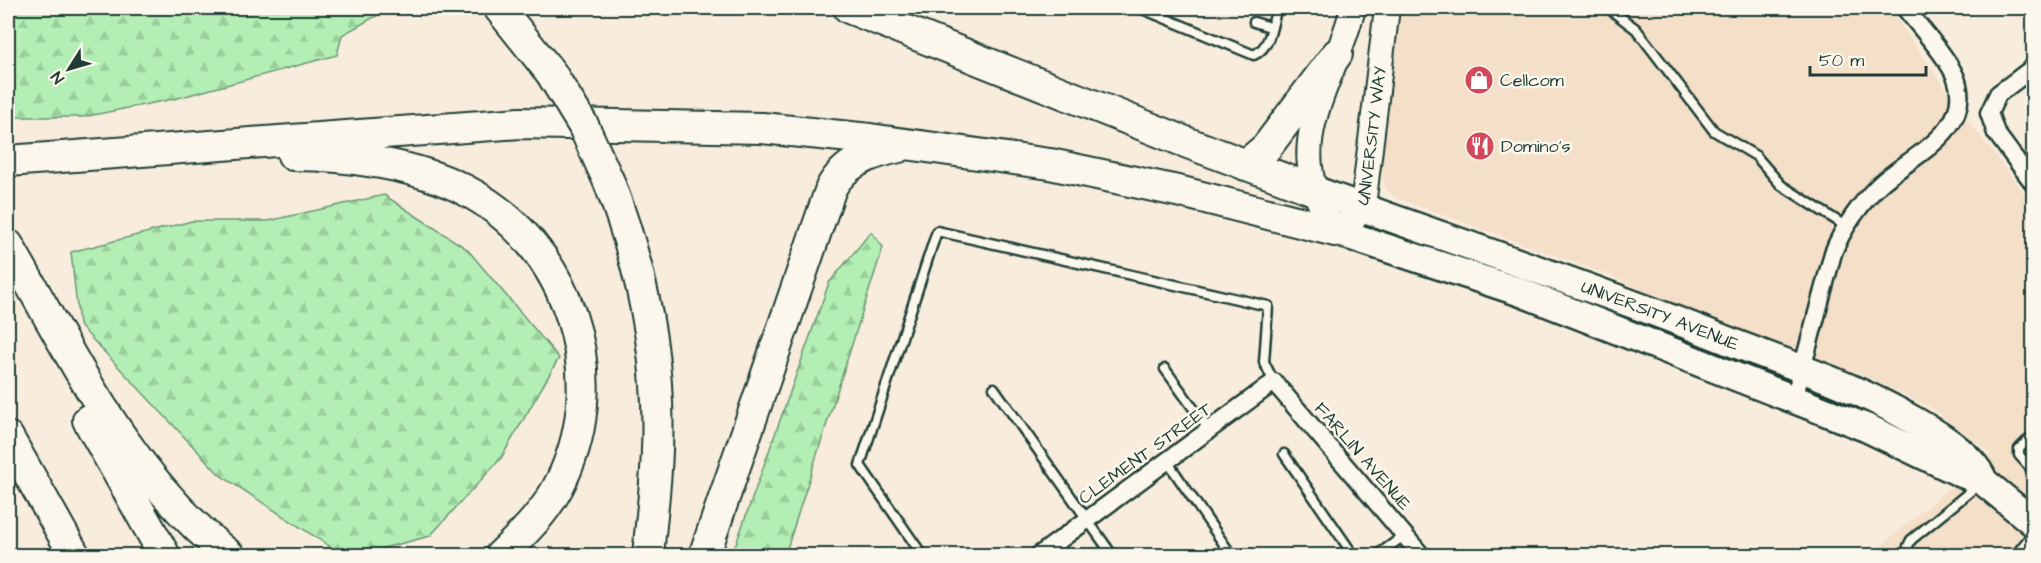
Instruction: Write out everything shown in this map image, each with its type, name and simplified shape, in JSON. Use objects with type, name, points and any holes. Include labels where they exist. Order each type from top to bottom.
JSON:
[{"type":"highway","points":[[499,8],[551,73],[583,125],[609,182],[639,269],[653,343],[657,451],[648,555]]},
{"type":"highway","points":[[849,8],[1314,190]]},
{"type":"highway","points":[[1246,165],[1266,147],[1337,54]]},
{"type":"highway","points":[[8,161],[520,123],[762,128],[1010,158],[1114,177],[1223,201],[1335,231]]},
{"type":"highway","points":[[8,147],[84,142],[124,151]]},
{"type":"highway","points":[[704,555],[831,188],[841,174],[860,159],[878,152],[913,145]]},
{"type":"highway","points":[[200,146],[264,155],[313,155],[372,162],[435,178],[466,191],[499,213],[539,252],[560,284],[578,337],[583,378],[581,416],[574,448],[562,480],[533,524],[500,555]]},
{"type":"highway","points":[[8,245],[120,436],[144,469],[203,535],[230,555]]},
{"type":"highway","points":[[8,279],[165,555]]},
{"type":"highway","points":[[8,437],[75,555]]},
{"type":"main road","name":"UNIVERSITY WAY","points":[[1353,8],[1311,128],[1308,161],[1314,190],[1335,231],[1354,218],[1361,207],[1367,180],[1387,8]]},
{"type":"main road","name":"UNIVERSITY AVENUE","points":[[1314,190],[1612,294],[1864,395],[1914,421],[1966,457],[1977,469],[1983,481]]},
{"type":"main road","name":"UNIVERSITY AVENUE","points":[[1335,231],[1520,292],[1883,435],[1947,467],[1983,481],[2034,523]]},
{"type":"street","points":[[1794,399],[1833,253],[1847,227],[1878,186],[1942,135],[1957,113],[1959,96],[1954,75],[1905,8]]},
{"type":"street","points":[[2034,67],[1998,94],[1990,110],[1990,119],[1996,133],[2034,184]]},
{"type":"street","name":"CLEMENT STREET","points":[[1038,555],[1274,382]]},
{"type":"street","name":"FARLIN AVENUE","points":[[1274,382],[1422,555]]},
{"type":"lane","points":[[1140,8],[1254,54],[1263,50],[1269,39],[1270,27],[1277,8]]},
{"type":"lane","points":[[1608,8],[1636,29],[1713,131],[1756,156],[1781,185],[1847,227]]},
{"type":"lane","points":[[1254,22],[1270,27]]},
{"type":"lane","points":[[923,555],[860,465],[937,231],[1268,306],[1264,362],[1274,382]]},
{"type":"lane","points":[[1165,369],[1209,430]]},
{"type":"lane","points":[[994,388],[1113,555]]},
{"type":"lane","points":[[2034,434],[2019,449],[2019,455],[2034,472]]},
{"type":"lane","points":[[1284,454],[1354,555]]},
{"type":"lane","points":[[1167,461],[1232,555]]},
{"type":"lane","points":[[1909,555],[1908,546],[1911,540],[1983,481]]},
{"type":"lane","points":[[2015,555],[2034,532]]},
{"type":"lane","points":[[1376,555],[1405,535]]},
{"type":"shaded area","points":[[1397,8],[1889,8],[1965,116],[2033,205],[2033,555],[1879,555],[1875,551],[1990,453],[1930,407],[1854,371],[1757,341],[1609,275],[1396,198],[1386,189],[1380,169]]},
{"type":"green space","points":[[8,8],[386,8],[387,10],[342,35],[337,55],[178,98],[83,117],[11,117],[8,112]]},
{"type":"green space","points":[[384,195],[467,249],[559,358],[501,458],[430,536],[357,555],[343,555],[220,475],[79,325],[71,252],[192,221],[268,221]]},
{"type":"green space","points":[[871,232],[883,247],[785,555],[732,555],[829,283]]},
{"type":"place","name":"Cellcom","points":[[1479,80]]},
{"type":"place","name":"Domino's","points":[[1480,146]]}]
